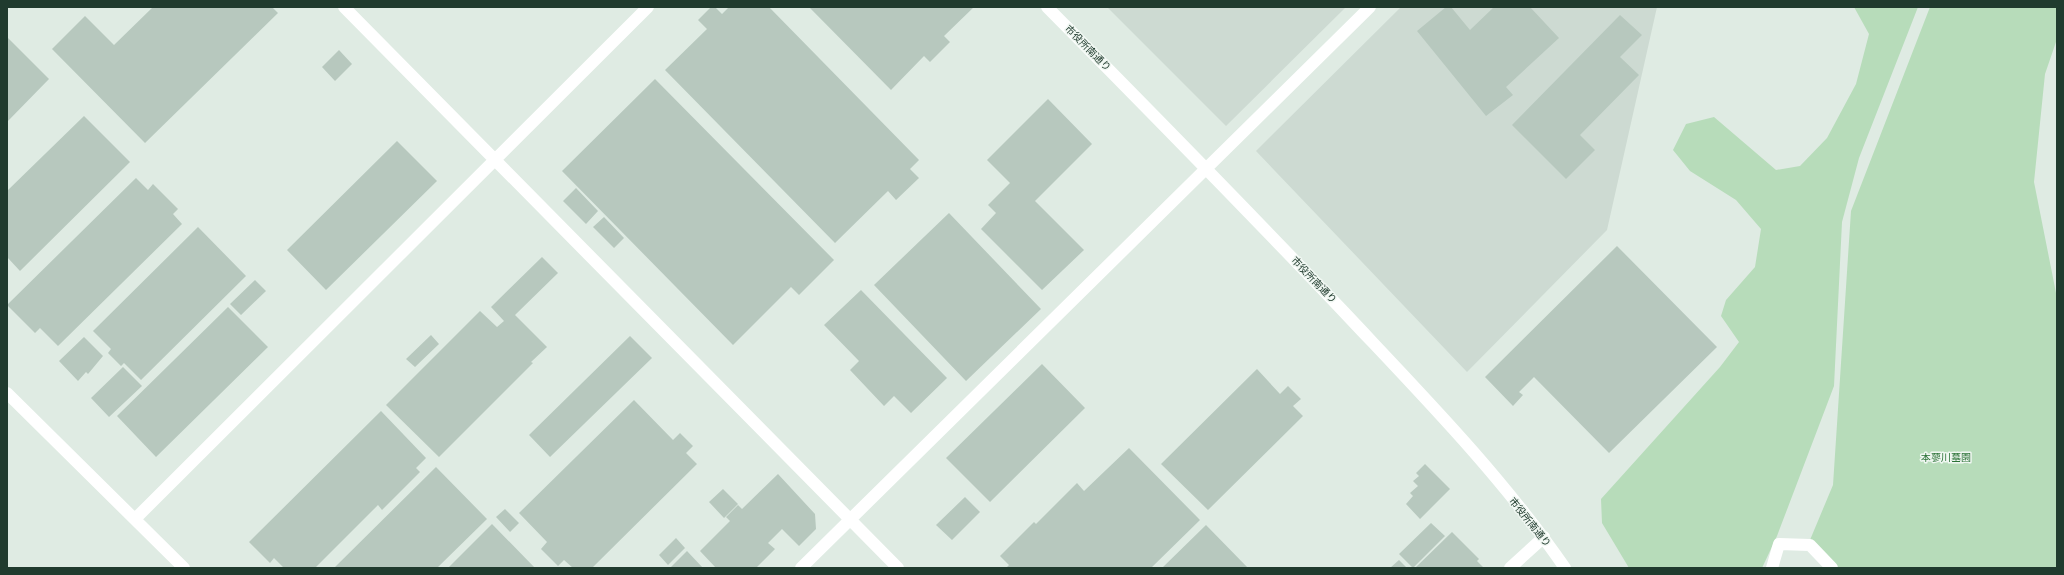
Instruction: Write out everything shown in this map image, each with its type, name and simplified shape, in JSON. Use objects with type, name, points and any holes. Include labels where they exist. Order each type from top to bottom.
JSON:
[{"type":"street","points":[[344,7],[898,568]]},
{"type":"street","points":[[135,519],[648,7]]},
{"type":"street","name":"市役所南通り","points":[[1047,7],[1206,168],[1412,384],[1478,458],[1544,537],[1565,568]]},
{"type":"street","points":[[801,568],[1370,7]]},
{"type":"street","points":[[7,393],[184,568]]},
{"type":"street","points":[[1510,568],[1544,537]]},
{"type":"street","points":[[1772,568],[1779,544],[1810,545],[1832,568]]},
{"type":"shaded area","points":[[1107,7],[1346,7],[1226,126]]},
{"type":"shaded area","points":[[1401,7],[1657,7],[1607,230],[1467,372],[1256,151]]},
{"type":"green space","points":[[1854,7],[1918,7],[1859,158],[1842,222],[1834,386],[1777,536],[1762,568],[1629,568],[1602,523],[1601,499],[1720,367],[1739,342],[1721,316],[1726,300],[1755,267],[1761,229],[1736,200],[1690,171],[1673,150],[1686,124],[1714,117],[1776,170],[1800,166],[1827,138],[1856,84],[1869,34]]},
{"type":"green space","name":"本蓼川墓園","points":[[1930,7],[2057,7],[2057,39],[2045,74],[2034,182],[2057,298],[2057,568],[1836,568],[1810,540],[1833,485],[1851,211]]},
{"type":"building","points":[[153,7],[272,7],[278,13],[145,143],[52,49],[85,16],[114,45]]},
{"type":"building","points":[[711,7],[715,7],[722,14],[729,7],[769,7],[919,160],[910,169],[919,178],[896,200],[888,191],[835,243],[665,70],[707,29],[698,20]]},
{"type":"building","points":[[809,7],[974,7],[944,36],[950,42],[930,62],[924,56],[891,90]]},
{"type":"building","points":[[1446,7],[1451,7],[1470,30],[1494,7],[1530,7],[1559,38],[1506,87],[1513,95],[1486,116],[1417,31]]},
{"type":"building","points":[[1620,15],[1642,35],[1620,57],[1639,75],[1580,135],[1595,150],[1566,179],[1512,125]]},
{"type":"building","points":[[7,37],[49,79],[7,122]]},
{"type":"building","points":[[339,50],[352,64],[335,81],[322,67]]},
{"type":"building","points":[[655,79],[834,260],[799,295],[791,287],[733,345],[562,171]]},
{"type":"building","points":[[1048,99],[1092,144],[1035,201],[1084,250],[1042,290],[981,229],[996,213],[988,205],[1010,183],[987,160]]},
{"type":"building","points":[[84,116],[130,162],[20,271],[7,257],[7,191]]},
{"type":"building","points":[[397,141],[437,181],[326,290],[287,250]]},
{"type":"building","points":[[136,178],[148,190],[153,184],[178,209],[173,214],[182,224],[58,346],[40,328],[35,333],[7,305]]},
{"type":"building","points":[[576,188],[598,211],[586,224],[563,201]]},
{"type":"building","points":[[949,213],[1041,309],[966,381],[874,285]]},
{"type":"building","points":[[604,217],[624,238],[614,248],[593,227]]},
{"type":"building","points":[[198,227],[246,276],[141,380],[124,363],[121,366],[108,353],[111,349],[93,331]]},
{"type":"building","points":[[1617,246],[1717,347],[1609,453],[1534,377],[1519,392],[1523,395],[1513,406],[1485,377]]},
{"type":"building","points":[[542,257],[558,273],[515,315],[547,347],[531,362],[533,363],[439,457],[386,405],[480,311],[497,327],[504,321],[491,307]]},
{"type":"building","points":[[255,280],[266,291],[241,315],[230,304]]},
{"type":"building","points":[[861,290],[947,378],[911,413],[894,396],[884,406],[850,370],[859,361],[824,325]]},
{"type":"building","points":[[228,307],[268,347],[156,457],[117,416]]},
{"type":"building","points":[[431,335],[439,344],[415,367],[406,359]]},
{"type":"building","points":[[630,336],[652,358],[550,457],[529,435]]},
{"type":"building","points":[[84,337],[103,356],[88,374],[86,372],[78,381],[59,361]]},
{"type":"building","points":[[1042,364],[1085,408],[990,502],[946,458]]},
{"type":"building","points":[[123,367],[142,386],[109,417],[91,398]]},
{"type":"building","points":[[1257,369],[1280,394],[1288,386],[1301,399],[1293,406],[1303,416],[1208,510],[1161,464]]},
{"type":"building","points":[[634,400],[673,440],[680,433],[693,446],[686,453],[697,464],[592,568],[573,568],[564,560],[558,566],[541,549],[547,542],[519,513]]},
{"type":"building","points":[[381,411],[426,458],[416,468],[420,472],[382,510],[378,505],[315,568],[284,568],[274,558],[270,563],[249,542]]},
{"type":"building","points":[[1129,448],[1200,520],[1151,568],[1006,568],[1009,565],[1000,556],[1034,522],[1036,524],[1077,483],[1084,491]]},
{"type":"building","points":[[1425,464],[1450,489],[1420,519],[1406,504],[1413,496],[1410,493],[1418,486],[1413,481],[1419,476],[1416,473]]},
{"type":"building","points":[[436,467],[487,519],[437,568],[334,568]]},
{"type":"building","points":[[778,474],[815,514],[816,529],[799,546],[782,529],[768,543],[775,549],[756,568],[716,568],[700,551],[730,521],[726,517],[738,505],[742,509]]},
{"type":"building","points":[[723,489],[738,504],[724,518],[709,502]]},
{"type":"building","points":[[965,497],[980,512],[952,540],[936,525]]},
{"type":"building","points":[[505,509],[519,523],[510,532],[496,517]]},
{"type":"building","points":[[1431,523],[1445,536],[1413,568],[1399,554]]},
{"type":"building","points":[[492,524],[535,568],[448,568]]},
{"type":"building","points":[[1206,525],[1248,568],[1162,568]]},
{"type":"building","points":[[1452,532],[1479,559],[1477,561],[1484,568],[1415,568]]},
{"type":"building","points":[[676,538],[685,548],[668,565],[659,555]]},
{"type":"building","points":[[687,551],[703,568],[670,568]]},
{"type":"building","points":[[1399,560],[1407,568],[1390,568]]}]
